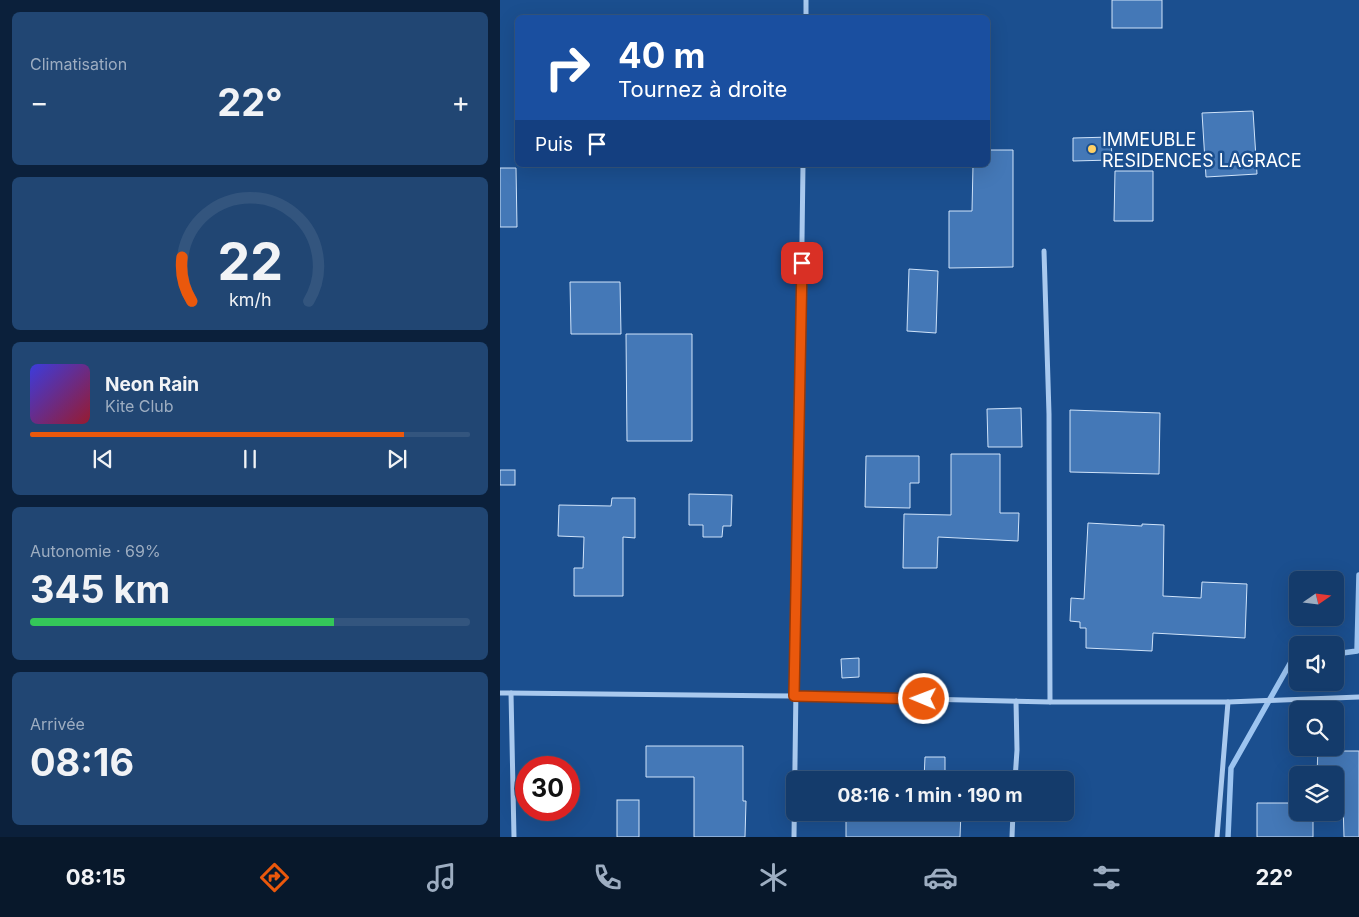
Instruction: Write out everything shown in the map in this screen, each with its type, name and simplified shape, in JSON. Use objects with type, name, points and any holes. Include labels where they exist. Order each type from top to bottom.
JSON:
[{"type":"street","points":[[806,0],[806,15]]},
{"type":"street","points":[[794,837],[794,696],[803,167]]},
{"type":"street","points":[[1044,251],[1049,423],[1050,702]]},
{"type":"street","points":[[500,693],[794,696],[1050,702],[1228,702],[1359,698]]},
{"type":"street","points":[[511,693],[514,837]]},
{"type":"street","points":[[1016,701],[1016,771]]},
{"type":"street","points":[[1217,837],[1228,702]]},
{"type":"street","points":[[1012,837],[1013,821]]},
{"type":"building","points":[[1112,0],[1162,0],[1162,28],[1112,28]]},
{"type":"building","points":[[1253,111],[1257,174],[1206,177],[1202,113]]},
{"type":"building","name":"IMMEUBLE RESIDENCES LAGRACE","points":[[1111,137],[1112,160],[1073,161],[1073,138]]},
{"type":"building","points":[[990,150],[1013,150],[1013,267],[949,268],[949,211],[972,211],[973,167],[990,167]]},
{"type":"building","points":[[500,168],[516,168],[517,227],[500,227]]},
{"type":"building","points":[[1115,171],[1153,171],[1153,221],[1114,221]]},
{"type":"building","points":[[909,269],[938,271],[936,333],[907,331]]},
{"type":"building","points":[[570,282],[620,282],[621,334],[571,334]]},
{"type":"building","points":[[626,334],[692,334],[692,441],[627,441]]},
{"type":"building","points":[[1021,408],[1022,447],[988,447],[987,409]]},
{"type":"building","points":[[1070,410],[1160,413],[1159,474],[1070,472]]},
{"type":"building","points":[[951,454],[1000,454],[1000,513],[1019,513],[1018,541],[938,537],[937,568],[903,568],[904,514],[951,515]]},
{"type":"building","points":[[866,456],[919,456],[919,483],[910,483],[910,508],[865,507]]},
{"type":"building","points":[[500,470],[515,470],[515,485],[500,485]]},
{"type":"building","points":[[689,494],[732,495],[731,526],[723,526],[722,537],[703,537],[703,525],[689,525]]},
{"type":"building","points":[[612,498],[635,498],[635,538],[623,537],[623,596],[574,596],[574,568],[583,568],[584,537],[558,536],[559,505],[611,506]]},
{"type":"building","points":[[1088,523],[1142,526],[1142,524],[1164,525],[1163,596],[1201,598],[1202,582],[1247,584],[1245,638],[1153,633],[1152,651],[1086,648],[1086,628],[1080,628],[1080,622],[1070,621],[1071,598],[1084,599]]},
{"type":"building","points":[[859,658],[859,677],[842,678],[841,659]]},
{"type":"building","points":[[646,746],[743,746],[743,801],[746,801],[745,837],[694,837],[694,777],[646,777]]},
{"type":"building","points":[[1344,751],[1359,751],[1359,837],[1344,837],[1344,766],[1317,766],[1318,756],[1344,756]]},
{"type":"building","points":[[925,757],[945,757],[945,771],[924,771]]},
{"type":"building","points":[[617,800],[639,800],[639,837],[617,837]]},
{"type":"building","points":[[1257,803],[1289,803],[1289,821],[1313,821],[1313,837],[1257,837]]},
{"type":"building","points":[[846,821],[961,821],[960,837],[846,837]]},
{"type":"waterway","points":[[1344,653],[1357,651],[1359,575]]},
{"type":"waterway","points":[[1228,837],[1231,768],[1289,665]]},
{"type":"place","name":"IMMEUBLE RESIDENCES LAGRACE","points":[[1092,149]]},
{"type":"route","points":[[802,263],[794,696],[924,699]]}]
